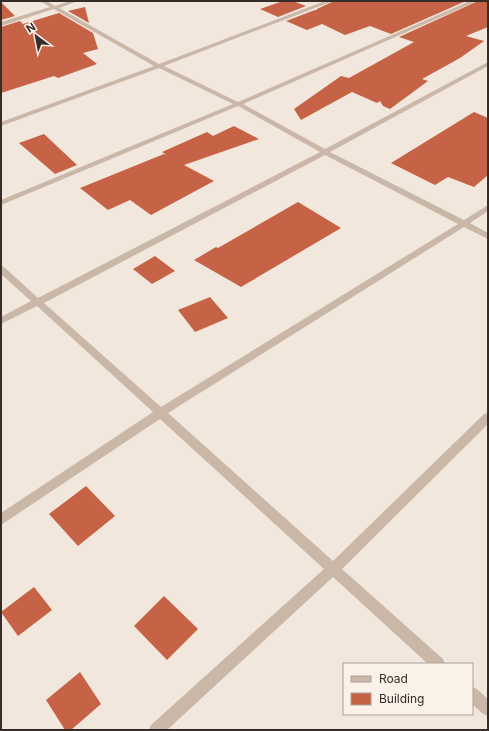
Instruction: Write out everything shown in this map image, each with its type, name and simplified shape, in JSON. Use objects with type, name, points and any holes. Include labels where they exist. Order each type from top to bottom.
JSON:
[{"type":"street","points":[[43,1],[159,66],[238,104],[325,152],[488,236]]},
{"type":"street","points":[[1,24],[75,1]]},
{"type":"street","points":[[1,124],[330,1]]},
{"type":"street","points":[[1,203],[238,104],[474,1]]},
{"type":"street","points":[[1,322],[325,152],[488,64]]},
{"type":"street","points":[[1,520],[160,413],[465,223],[488,207]]},
{"type":"street","points":[[1,269],[437,663]]},
{"type":"street","points":[[156,730],[333,569],[488,417]]},
{"type":"street","points":[[473,695],[488,709]]},
{"type":"building","points":[[283,1],[293,1],[306,6],[278,17],[260,9]]},
{"type":"building","points":[[334,1],[466,1],[391,34],[370,26],[345,35],[322,24],[307,30],[286,21],[317,10]]},
{"type":"building","points":[[478,1],[488,1],[488,27],[466,36],[484,41],[460,58],[422,79],[428,81],[390,109],[383,106],[380,101],[377,103],[352,92],[301,120],[294,109],[341,76],[349,78],[414,42],[399,37]]},
{"type":"building","points":[[1,2],[15,16],[1,20]]},
{"type":"building","points":[[85,7],[89,23],[68,11]]},
{"type":"building","points":[[59,13],[93,33],[98,49],[83,53],[97,64],[58,78],[54,76],[1,93],[1,27],[20,21],[23,24]]},
{"type":"building","points":[[474,112],[488,118],[488,175],[474,187],[448,177],[435,185],[391,163]]},
{"type":"building","points":[[234,126],[259,139],[184,165],[214,181],[151,215],[130,200],[108,210],[80,188],[164,154],[168,156],[162,152],[207,132],[213,136]]},
{"type":"building","points":[[44,134],[77,165],[55,174],[19,143]]},
{"type":"building","points":[[298,202],[341,228],[241,287],[194,260],[216,247],[218,248]]},
{"type":"building","points":[[155,256],[175,271],[152,284],[133,269]]},
{"type":"building","points":[[210,297],[228,318],[195,332],[178,310]]},
{"type":"building","points":[[86,486],[115,516],[78,546],[49,514]]},
{"type":"building","points":[[34,587],[52,610],[18,636],[1,612]]},
{"type":"building","points":[[164,596],[198,629],[167,660],[134,626]]},
{"type":"building","points":[[80,672],[101,704],[71,730],[65,730],[46,700]]}]
